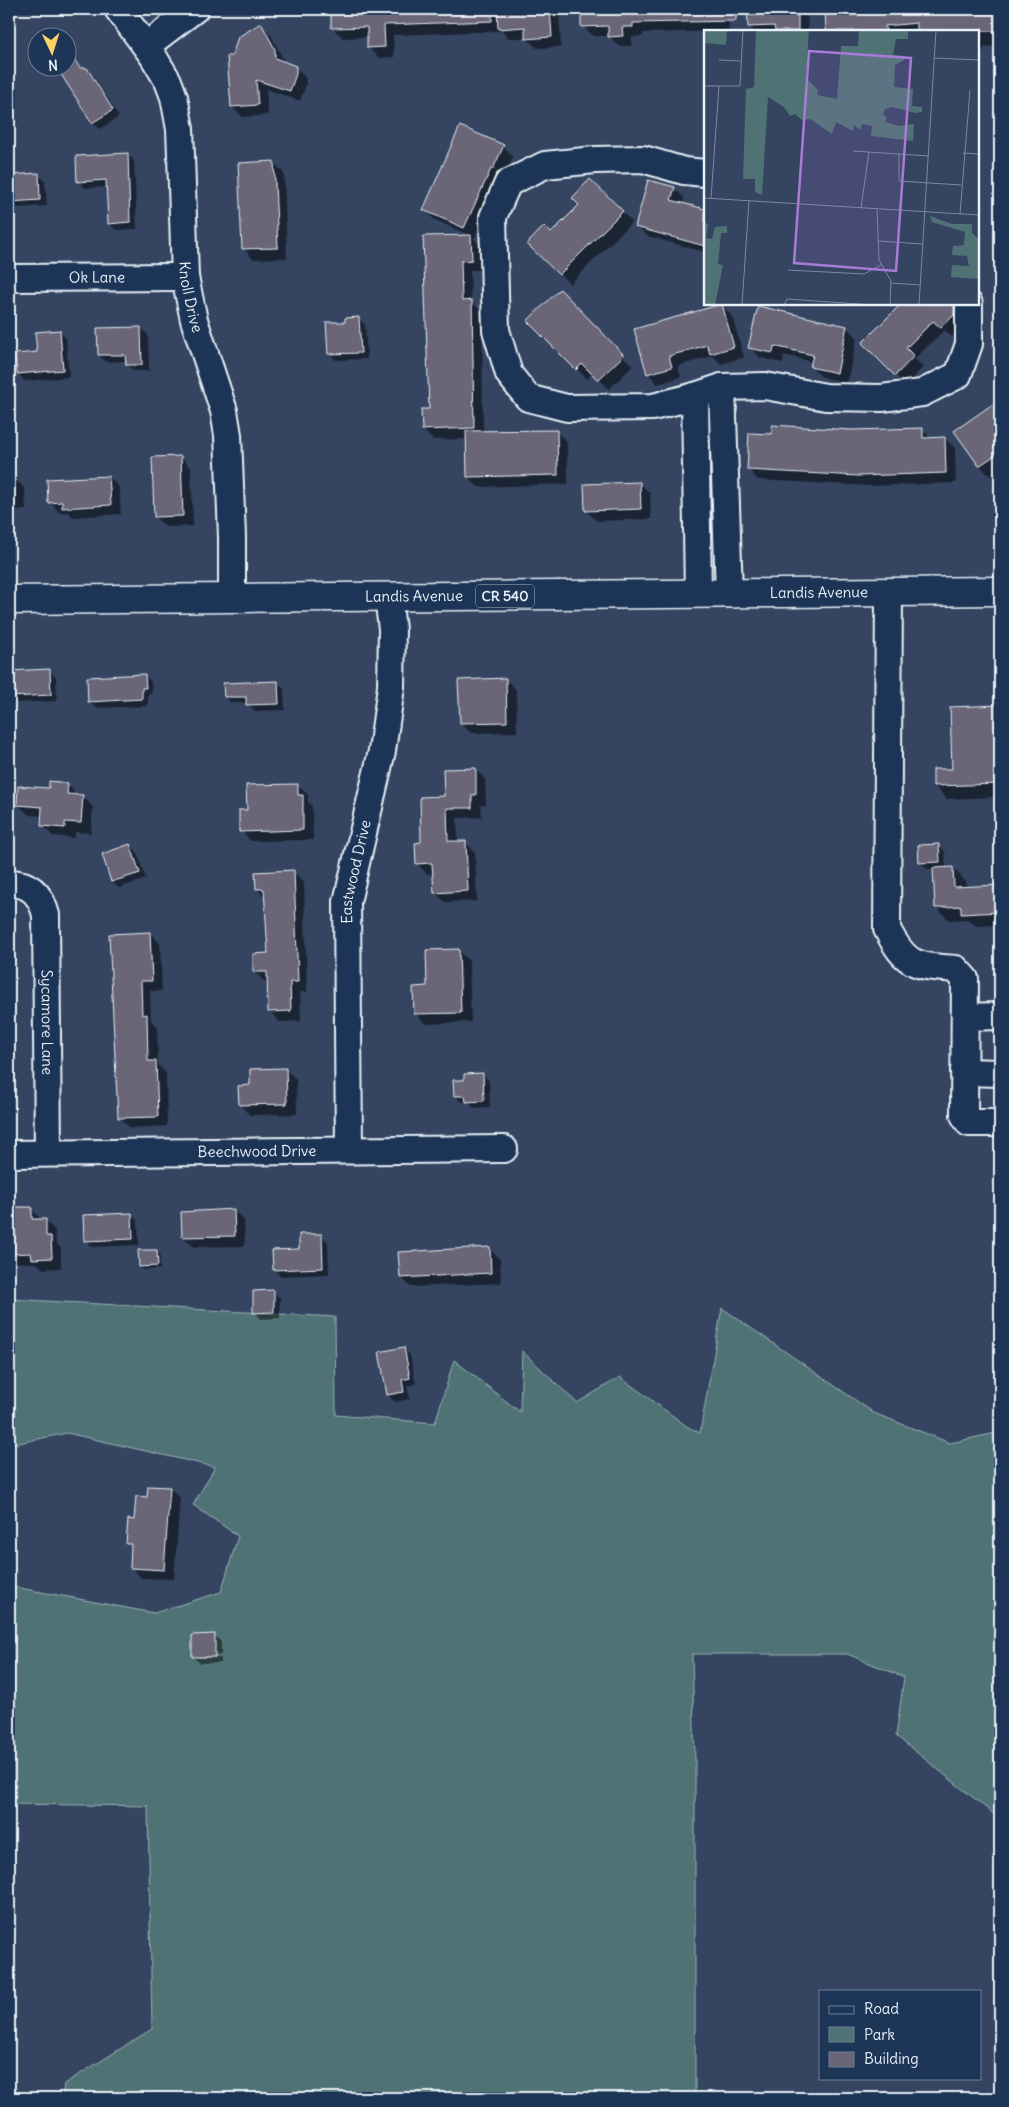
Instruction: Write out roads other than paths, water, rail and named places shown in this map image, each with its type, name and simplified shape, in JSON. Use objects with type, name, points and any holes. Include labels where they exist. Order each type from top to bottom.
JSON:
[{"type":"main road","name":"Landis Avenue","points":[[9,600],[1000,591]]},
{"type":"street","name":"Knoll Drive","points":[[118,9],[146,46],[168,82],[174,97],[180,129],[185,277],[194,320],[224,411],[230,461],[232,598]]},
{"type":"street","points":[[146,46],[195,9]]},
{"type":"street","points":[[704,173],[684,171],[643,159],[595,160],[545,166],[508,183],[493,217],[496,330],[509,374],[528,398],[567,408],[653,407],[722,387],[765,386],[826,397],[882,398],[922,393],[958,375],[968,344],[969,305]]},
{"type":"street","name":"Ok Lane","points":[[9,278],[185,277]]},
{"type":"street","points":[[722,387],[729,594]]},
{"type":"street","points":[[695,396],[698,594]]},
{"type":"street","points":[[889,592],[887,929],[896,946],[907,960],[922,966],[956,969],[965,979],[964,1115],[969,1123],[1000,1123]]},
{"type":"street","name":"Eastwood Drive","points":[[349,1150],[347,902],[382,750],[391,687],[392,629],[388,597]]},
{"type":"street","name":"Sycamore Lane","points":[[9,883],[27,886],[38,894],[43,902],[46,915],[48,1153]]},
{"type":"street","points":[[964,1016],[1000,1016]]},
{"type":"street","points":[[964,1072],[1000,1073]]},
{"type":"street","name":"Beechwood Drive","points":[[9,1154],[504,1148]]}]
